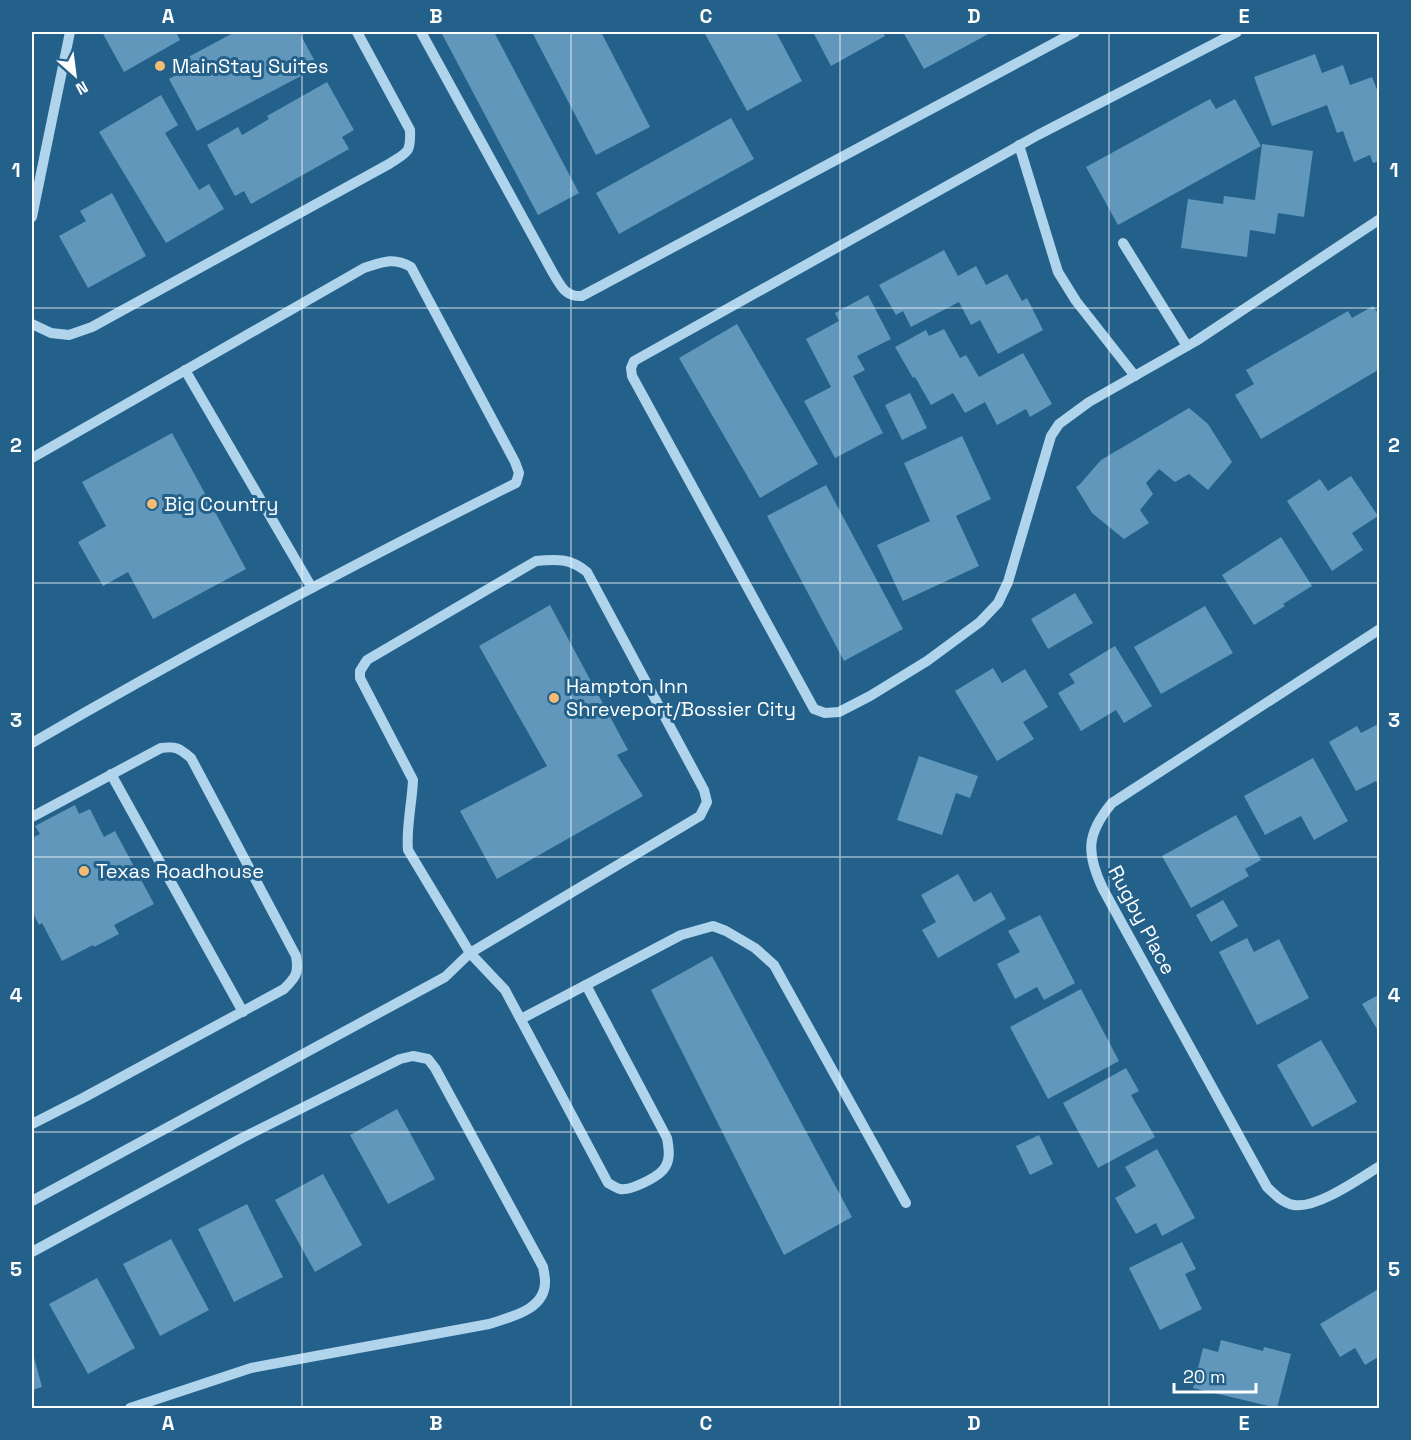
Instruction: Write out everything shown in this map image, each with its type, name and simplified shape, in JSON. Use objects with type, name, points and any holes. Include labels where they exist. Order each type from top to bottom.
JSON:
[{"type":"street","points":[[32,217],[70,32]]},
{"type":"street","points":[[32,324],[51,333],[69,334],[92,327],[407,152],[410,145],[410,130],[357,32]]},
{"type":"street","points":[[421,32],[553,273],[565,291],[573,296],[582,296],[1075,32]]},
{"type":"street","points":[[1237,32],[1020,145],[634,361],[631,368],[632,376],[814,709],[825,713],[839,712],[870,696],[927,661],[980,622],[998,603],[1008,582],[1051,436],[1059,424],[1089,402],[1187,346],[1380,219]]},
{"type":"street","points":[[1020,145],[1058,272],[1076,302],[1135,376]]},
{"type":"street","points":[[1123,243],[1187,346]]},
{"type":"street","points":[[32,458],[364,268],[387,260],[402,262],[411,267],[519,473],[516,483],[312,588],[124,689],[32,743]]},
{"type":"street","points":[[185,370],[312,588]]},
{"type":"street","points":[[32,1200],[445,977],[470,953],[700,816],[706,802],[704,790],[587,572],[579,565],[569,561],[536,561],[367,660],[360,671],[360,678],[413,780],[406,834],[408,850],[470,953],[505,990],[608,1183],[619,1189],[628,1190],[663,1170],[669,1151],[667,1138],[586,985]]},
{"type":"street","name":"Rugby Place","points":[[1380,629],[1112,803],[1101,817],[1091,843],[1092,862],[1103,889],[1267,1187],[1279,1198],[1294,1205],[1310,1204],[1327,1197],[1380,1166]]},
{"type":"street","points":[[32,817],[161,748],[174,747],[181,750],[191,758],[296,956],[298,968],[295,978],[284,989],[32,1124]]},
{"type":"street","points":[[111,774],[243,1012]]},
{"type":"street","points":[[520,1019],[681,935],[713,926],[755,948],[774,965],[906,1203]]},
{"type":"street","points":[[32,1252],[242,1138],[400,1059],[413,1056],[428,1059],[435,1068],[543,1267],[544,1293],[536,1304],[522,1313],[489,1324],[250,1368],[130,1408]]},
{"type":"building","points":[[102,32],[176,32],[180,40],[124,72]]},
{"type":"building","points":[[235,32],[299,32],[318,67],[197,131],[169,79],[182,72],[177,63]]},
{"type":"building","points":[[441,32],[494,32],[579,193],[538,215]]},
{"type":"building","points":[[532,32],[601,32],[650,127],[596,155]]},
{"type":"building","points":[[704,32],[776,32],[802,81],[747,111]]},
{"type":"building","points":[[813,32],[883,32],[885,36],[831,66]]},
{"type":"building","points":[[903,32],[992,32],[924,69]]},
{"type":"building","points":[[1315,54],[1322,73],[1343,65],[1350,85],[1372,77],[1380,97],[1380,161],[1373,163],[1370,155],[1354,162],[1343,131],[1337,133],[1327,105],[1272,126],[1254,77]]},
{"type":"building","points":[[327,82],[354,130],[342,137],[349,149],[251,204],[244,191],[235,196],[207,145],[238,127],[242,135],[269,119],[267,116]]},
{"type":"building","points":[[161,95],[178,125],[165,133],[199,190],[209,184],[224,209],[166,243],[99,132]]},
{"type":"building","points":[[1210,99],[1216,109],[1235,99],[1261,146],[1118,225],[1086,167]]},
{"type":"building","points":[[731,118],[754,159],[619,234],[596,193]]},
{"type":"building","points":[[1262,144],[1313,151],[1304,217],[1278,213],[1275,234],[1250,230],[1247,257],[1181,248],[1188,199],[1223,204],[1224,196],[1255,200]]},
{"type":"building","points":[[112,193],[146,256],[88,288],[59,236],[86,221],[80,211]]},
{"type":"building","points":[[944,250],[958,276],[976,266],[986,285],[1007,274],[1022,301],[1027,298],[1043,330],[998,354],[980,320],[971,325],[959,302],[911,327],[903,311],[896,315],[879,285]]},
{"type":"building","points":[[868,295],[891,339],[857,356],[865,370],[853,376],[883,433],[835,458],[804,401],[831,387],[806,339],[839,321],[835,313]]},
{"type":"building","points":[[1373,306],[1380,316],[1380,366],[1377,367],[1378,370],[1261,439],[1235,395],[1254,384],[1246,370],[1348,311],[1352,318]]},
{"type":"building","points":[[737,324],[818,464],[760,498],[679,358]]},
{"type":"building","points":[[944,329],[960,358],[966,355],[979,377],[1023,353],[1052,404],[1030,417],[1026,409],[997,425],[985,402],[965,413],[953,393],[931,405],[895,347],[926,330],[929,336]]},
{"type":"building","points":[[910,393],[927,428],[902,440],[885,405]]},
{"type":"building","points":[[1189,408],[1208,424],[1232,462],[1208,490],[1189,474],[1175,482],[1159,469],[1146,483],[1153,494],[1140,510],[1149,523],[1124,539],[1092,513],[1076,487],[1101,460]]},
{"type":"building","name":"Big Country","points":[[172,433],[246,569],[153,619],[128,572],[103,586],[78,542],[106,526],[82,482]]},
{"type":"building","points":[[962,436],[991,499],[956,516],[979,566],[903,601],[877,545],[930,521],[904,463]]},
{"type":"building","points":[[1351,476],[1378,516],[1352,533],[1363,550],[1332,571],[1287,501],[1320,479],[1328,491]]},
{"type":"building","points":[[826,485],[903,629],[844,661],[767,516]]},
{"type":"building","points":[[1281,537],[1312,586],[1254,625],[1222,575]]},
{"type":"building","points":[[1075,593],[1093,623],[1048,649],[1031,619]]},
{"type":"building","name":"Hampton Inn Shreveport/Bossier City","points":[[550,605],[628,750],[617,755],[643,796],[497,879],[460,811],[547,766],[479,646]]},
{"type":"building","points":[[1205,606],[1233,653],[1161,694],[1134,647]]},
{"type":"building","points":[[1115,646],[1152,706],[1124,723],[1116,710],[1081,731],[1058,693],[1075,683],[1069,674]]},
{"type":"building","points":[[993,668],[1002,683],[1025,669],[1048,707],[1023,722],[1034,739],[997,761],[955,691]]},
{"type":"building","points":[[1380,723],[1380,788],[1376,781],[1356,791],[1329,742],[1357,726],[1361,733]]},
{"type":"building","points":[[919,756],[978,776],[970,798],[956,793],[942,835],[897,820]]},
{"type":"building","points":[[1313,758],[1348,821],[1314,840],[1301,816],[1265,835],[1244,796]]},
{"type":"building","name":"Texas Roadhouse","points":[[75,805],[79,814],[90,809],[104,837],[115,831],[154,904],[114,925],[119,934],[62,961],[42,923],[39,925],[32,911],[32,838],[40,834],[35,826]]},
{"type":"building","points":[[1236,815],[1261,860],[1245,869],[1249,876],[1191,908],[1162,856]]},
{"type":"building","points":[[958,874],[974,902],[991,892],[1006,919],[938,958],[922,930],[936,922],[921,895]]},
{"type":"building","points":[[1223,900],[1238,926],[1211,942],[1196,915]]},
{"type":"building","points":[[1040,915],[1075,983],[1044,1000],[1037,987],[1015,999],[997,964],[1020,952],[1008,931]]},
{"type":"building","points":[[1247,938],[1254,952],[1279,939],[1309,998],[1257,1025],[1219,952]]},
{"type":"building","points":[[712,956],[852,1217],[784,1255],[651,990]]},
{"type":"building","points":[[1081,989],[1119,1061],[1048,1099],[1010,1027]]},
{"type":"building","points":[[1380,994],[1380,1034],[1362,1004]]},
{"type":"building","points":[[1321,1040],[1357,1102],[1312,1127],[1277,1065]]},
{"type":"building","points":[[1126,1068],[1139,1091],[1131,1095],[1155,1137],[1098,1168],[1063,1103]]},
{"type":"building","points":[[397,1109],[435,1179],[388,1204],[350,1135]]},
{"type":"building","points":[[1039,1135],[1053,1164],[1030,1175],[1016,1146]]},
{"type":"building","points":[[1157,1149],[1195,1218],[1162,1236],[1156,1223],[1136,1234],[1115,1198],[1136,1186],[1125,1167]]},
{"type":"building","points":[[323,1174],[362,1245],[315,1272],[275,1200]]},
{"type":"building","points":[[247,1204],[283,1277],[234,1302],[198,1229]]},
{"type":"building","points":[[171,1239],[209,1310],[160,1336],[123,1264]]},
{"type":"building","points":[[1182,1242],[1196,1269],[1185,1274],[1202,1309],[1160,1330],[1129,1268]]},
{"type":"building","points":[[97,1278],[135,1348],[88,1374],[49,1304]]},
{"type":"building","points":[[1380,1288],[1380,1356],[1365,1365],[1355,1348],[1340,1357],[1320,1324]]},
{"type":"building","points":[[1221,1340],[1263,1351],[1264,1347],[1291,1354],[1277,1408],[1193,1388],[1203,1348],[1218,1352]]},
{"type":"building","points":[[32,1350],[42,1387],[32,1390]]},
{"type":"place","name":"MainStay Suites","points":[[160,66]]},
{"type":"place","name":"Big Country","points":[[152,504]]},
{"type":"place","name":"Hampton Inn Shreveport/Bossier City","points":[[554,698]]},
{"type":"place","name":"Texas Roadhouse","points":[[84,871]]}]
